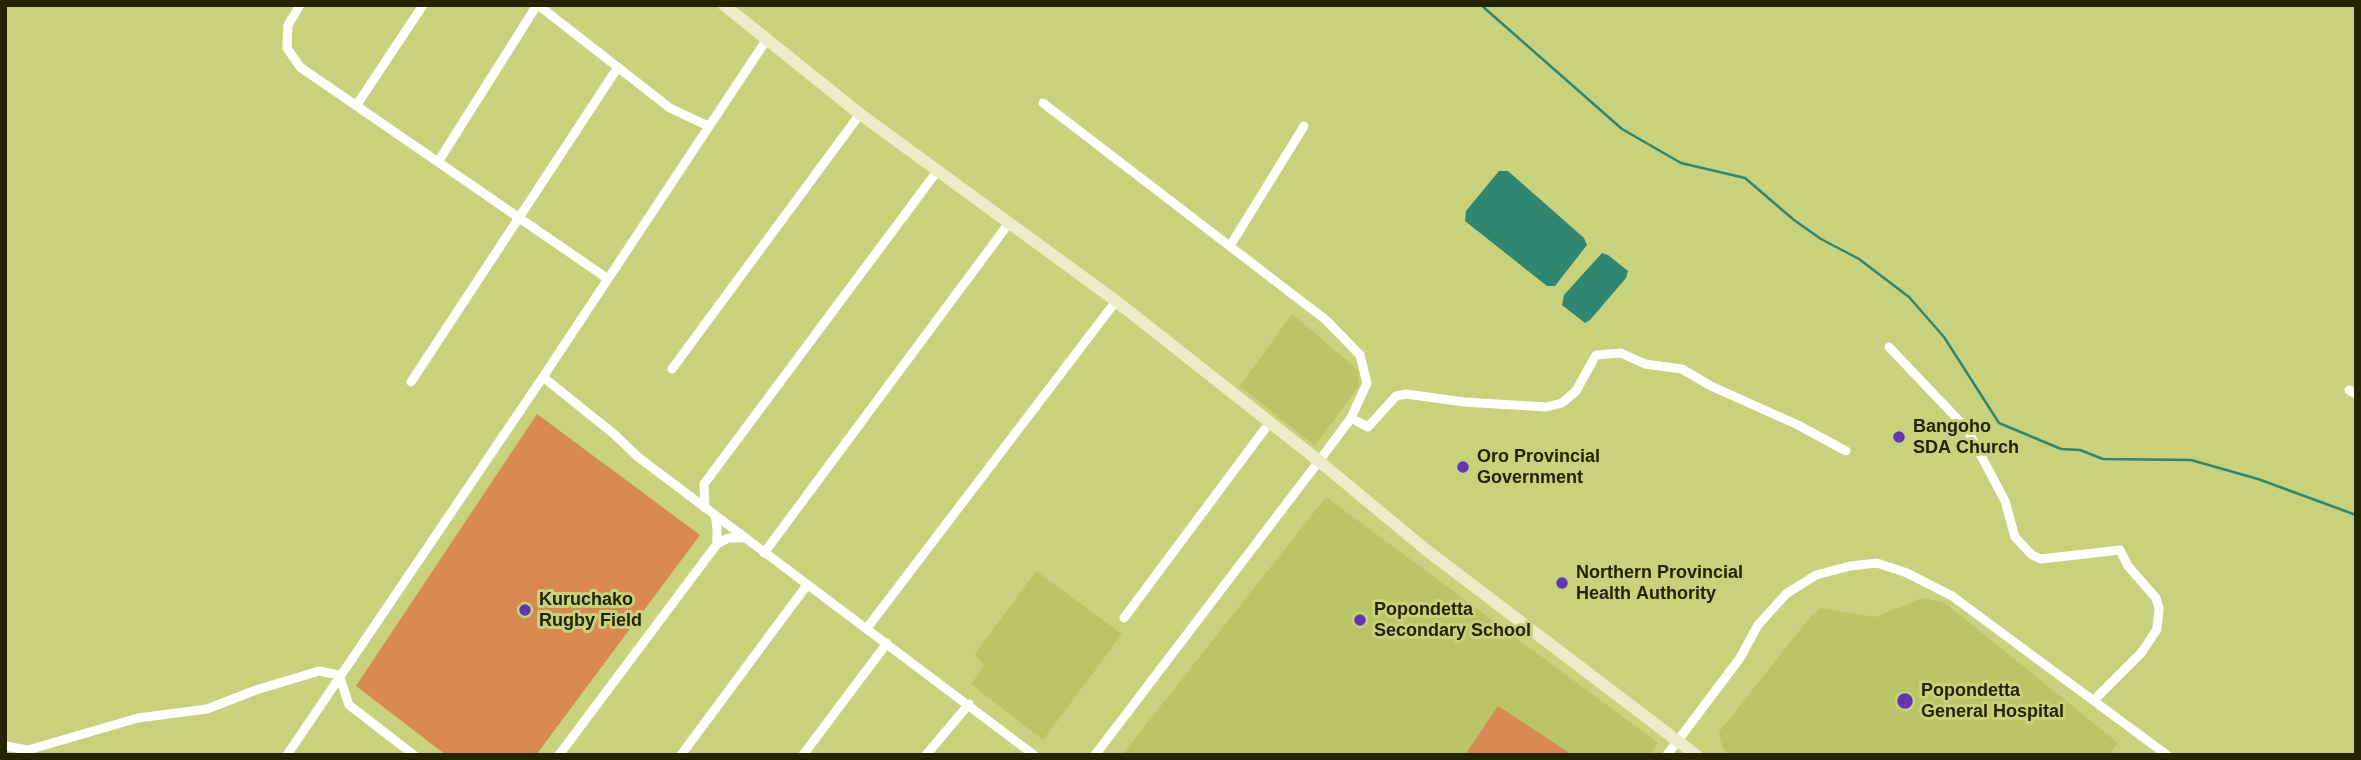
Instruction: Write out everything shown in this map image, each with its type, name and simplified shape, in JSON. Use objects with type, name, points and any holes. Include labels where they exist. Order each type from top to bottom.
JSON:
[{"type":"main road","points":[[727,6],[860,114],[1116,301],[1320,461],[1425,549],[1696,755]]},
{"type":"street","points":[[300,5],[288,25],[287,48],[300,67],[608,279]]},
{"type":"street","points":[[356,106],[423,5]]},
{"type":"street","points":[[438,162],[538,5],[670,108],[708,126]]},
{"type":"street","points":[[287,755],[543,377],[767,39]]},
{"type":"street","points":[[411,382],[618,67]]},
{"type":"street","points":[[1042,103],[1326,320],[1360,355],[1367,383],[1351,418],[1320,461],[1096,755]]},
{"type":"street","points":[[672,369],[860,114]]},
{"type":"street","points":[[1230,246],[1304,126]]},
{"type":"street","points":[[682,491],[704,484],[938,170]]},
{"type":"street","points":[[764,553],[1009,223]]},
{"type":"street","points":[[867,628],[1116,301]]},
{"type":"street","points":[[1889,347],[1968,429],[2005,500],[2015,537],[2032,555],[2041,559],[2120,550],[2128,566],[2156,598],[2159,608],[2157,629],[2142,652],[2094,700]]},
{"type":"street","points":[[1351,418],[1368,428],[1396,397],[1406,394],[1464,402],[1546,407],[1562,403],[1576,391],[1596,355],[1621,353],[1645,364],[1682,369],[1846,451]]},
{"type":"street","points":[[543,377],[682,491],[1034,755]]},
{"type":"street","points":[[1124,618],[1270,422]]},
{"type":"street","points":[[704,484],[705,508]]},
{"type":"street","points":[[715,515],[717,544]]},
{"type":"street","points":[[559,755],[717,544],[728,538],[745,538]]},
{"type":"street","points":[[1667,755],[1740,658],[1758,625],[1786,594],[1816,575],[1850,566],[1877,563],[1907,573],[1952,596],[2167,755]]},
{"type":"street","points":[[681,755],[807,585]]},
{"type":"street","points":[[803,755],[887,643]]},
{"type":"street","points":[[5,746],[28,750],[138,718],[207,709],[256,690],[319,671],[339,675]]},
{"type":"street","points":[[339,675],[349,705],[414,755]]},
{"type":"street","points":[[926,755],[969,704]]},
{"type":"shaded area","points":[[1292,314],[1358,370],[1359,386],[1315,446],[1240,386]]},
{"type":"shaded area","name":"Kuruchako Rugby Field","points":[[537,414],[700,535],[536,755],[446,755],[356,686]]},
{"type":"shaded area","name":"Popondetta Secondary School","points":[[1326,497],[1658,743],[1649,755],[1122,755]]},
{"type":"shaded area","points":[[1036,571],[1122,634],[1043,740],[971,684],[984,666],[975,654]]},
{"type":"shaded area","name":"Popondetta General Hospital","points":[[1922,598],[1945,603],[2118,743],[2108,755],[1731,755],[1722,748],[1719,732],[1812,615],[1821,608],[1875,617]]},
{"type":"shaded area","points":[[1498,706],[1568,752],[1566,755],[1465,755]]},
{"type":"water","points":[[1499,171],[1508,171],[1584,238],[1587,245],[1555,286],[1547,286],[1465,221],[1466,211]]},
{"type":"water","points":[[1602,253],[1628,271],[1626,278],[1585,323],[1562,305],[1564,295]]},
{"type":"waterway","points":[[1481,5],[1622,129],[1681,163],[1745,178],[1794,220],[1821,239],[1859,259],[1909,297],[1944,337],[1999,423],[2061,449],[2080,450],[2103,459],[2191,460],[2258,479],[2356,515]]},
{"type":"place","name":"Bangoho SDA Church","points":[[1899,437]]},
{"type":"place","name":"Oro Provincial Government","points":[[1463,467]]},
{"type":"place","name":"Northern Provincial Health Authority","points":[[1562,583]]},
{"type":"place","name":"Kuruchako Rugby Field","points":[[525,610]]},
{"type":"place","name":"Popondetta Secondary School","points":[[1360,620]]},
{"type":"place","name":"Popondetta General Hospital","points":[[1905,701]]}]
